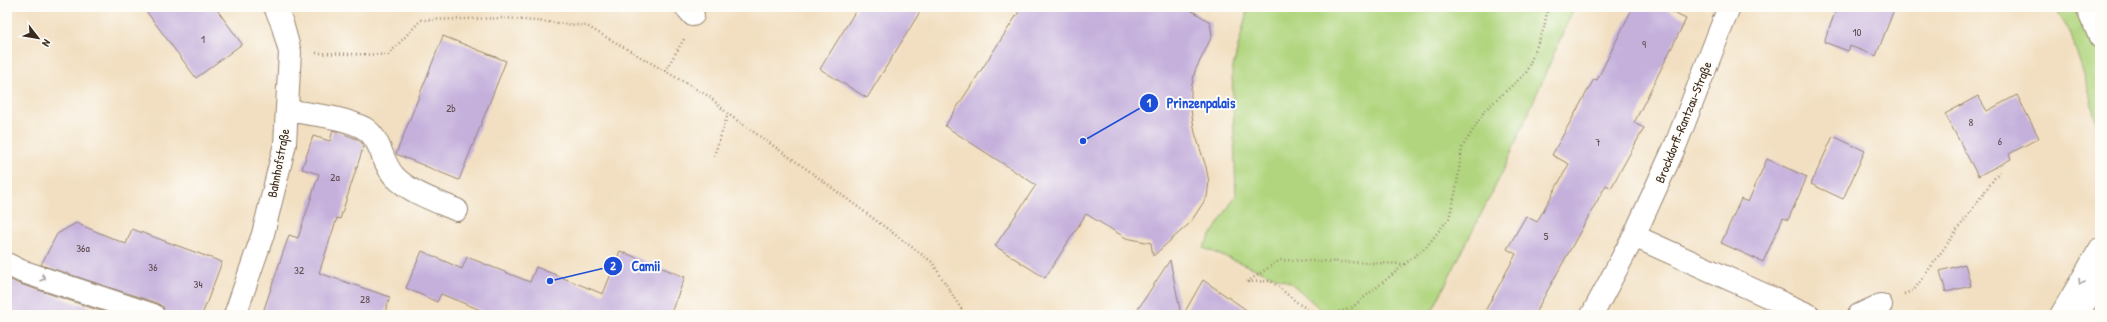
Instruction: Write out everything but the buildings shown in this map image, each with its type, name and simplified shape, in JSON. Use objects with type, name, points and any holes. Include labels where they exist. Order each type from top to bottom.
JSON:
[{"type":"main road","name":"Bahnhofstraße","points":[[234,315],[263,234],[285,144],[290,52],[282,22],[275,7]]},
{"type":"main road","name":"Brockdorff-Rantzau-Straße","points":[[1592,315],[1634,236],[1676,144],[1729,7]]},
{"type":"main road","points":[[2087,7],[2100,37]]},
{"type":"main road","points":[[287,110],[346,121],[365,129],[375,138],[394,176],[411,189],[457,210]]},
{"type":"main road","points":[[1634,236],[1809,315]]},
{"type":"main road","points":[[2061,315],[2100,249]]},
{"type":"main road","points":[[7,264],[21,271],[153,315]]},
{"type":"main road","points":[[2075,315],[2100,281]]},
{"type":"main road","points":[[1859,315],[1881,305]]},
{"type":"path","points":[[1323,315],[1350,309],[1427,246],[1449,218],[1456,190],[1462,148],[1485,110],[1526,73],[1544,28],[1548,7]]},
{"type":"path","points":[[290,52],[388,55],[421,20],[505,18],[587,26],[710,97],[728,114],[808,170],[932,262],[965,315]]},
{"type":"path","points":[[665,71],[684,41]]},
{"type":"path","points":[[714,156],[728,114]]},
{"type":"path","points":[[1881,305],[1914,290],[1999,172]]},
{"type":"path","points":[[1318,315],[1299,304],[1271,281],[1247,282],[1280,260],[1405,264]]},
{"type":"path","points":[[1350,309],[1351,315]]},
{"type":"green space","points":[[1248,7],[1574,7],[1506,165],[1430,315],[1327,315],[1291,283],[1203,248],[1236,195],[1232,71]]},
{"type":"green space","points":[[2054,7],[2100,7],[2100,140],[2088,88],[2070,32]]},
{"type":"place","name":"Prinzenpalais","points":[[1083,141]]},
{"type":"place","name":"Camii","points":[[550,281]]}]
